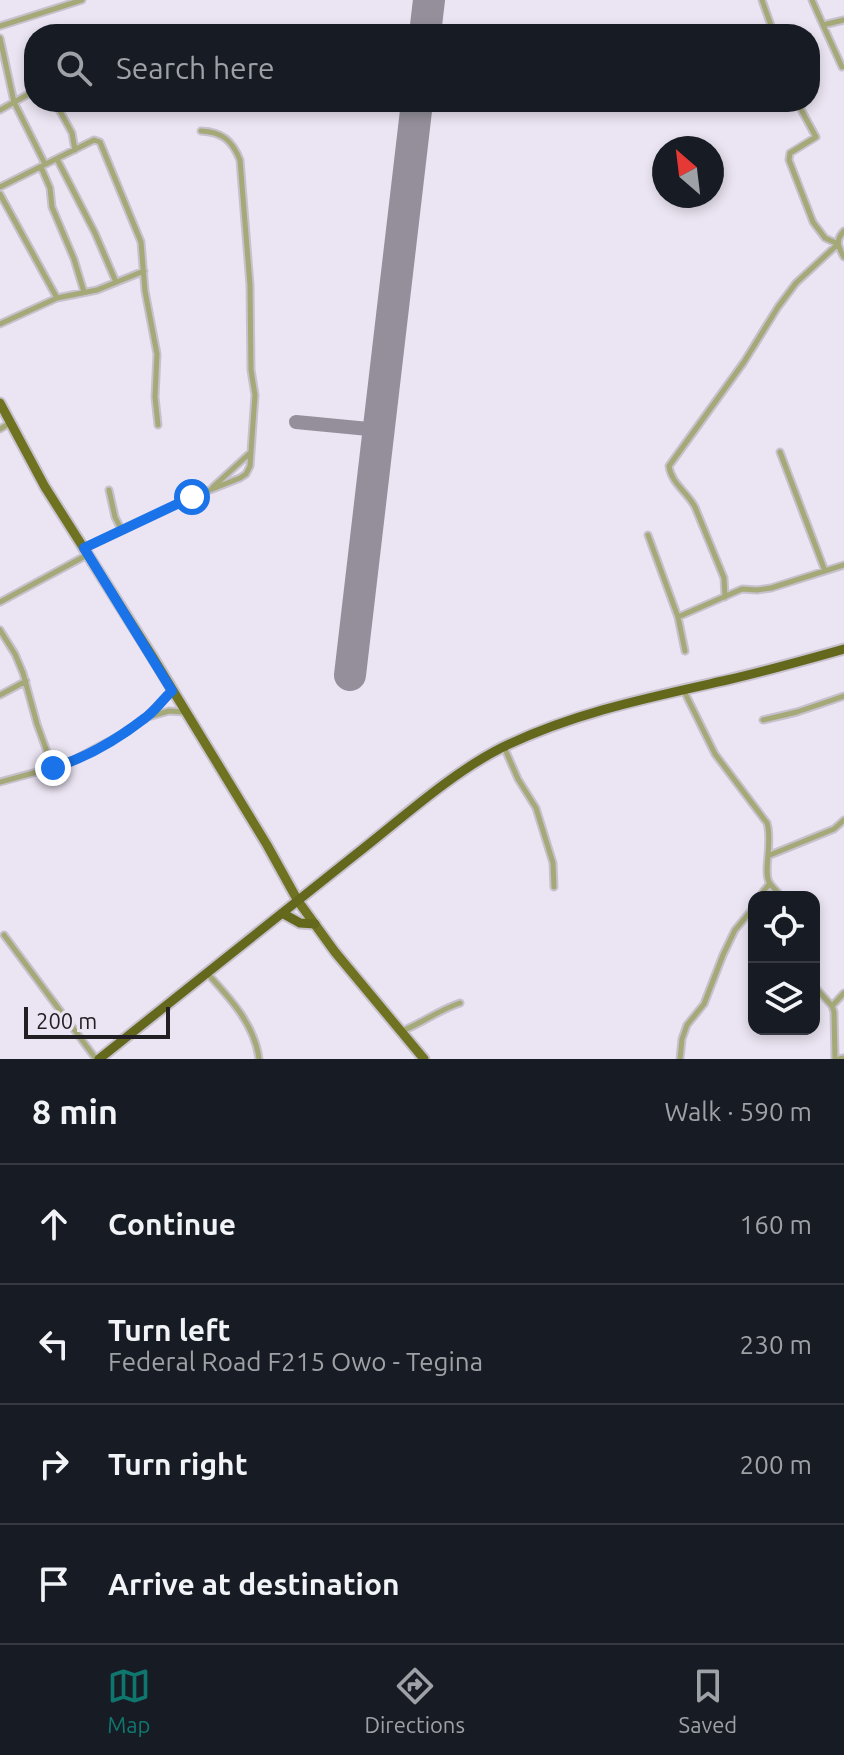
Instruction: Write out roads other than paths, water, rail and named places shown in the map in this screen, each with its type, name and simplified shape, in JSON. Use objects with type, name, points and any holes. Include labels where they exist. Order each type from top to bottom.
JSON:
[{"type":"highway","points":[[98,1059],[460,774],[504,747],[569,721],[844,649]]},
{"type":"highway","points":[[282,913],[300,923],[315,924]]},
{"type":"main road","points":[[0,403],[39,477],[267,845],[298,901],[335,952],[424,1059]]},
{"type":"street","points":[[0,26],[82,0]]},
{"type":"street","points":[[762,0],[770,24]]},
{"type":"street","points":[[812,0],[843,69]]},
{"type":"street","points":[[823,25],[844,20]]},
{"type":"street","points":[[0,41],[14,102],[43,166],[52,207],[84,292]]},
{"type":"street","points":[[0,110],[24,96]]},
{"type":"street","points":[[60,112],[72,133],[75,150]]},
{"type":"street","points":[[802,112],[816,137],[790,153],[789,160],[813,222],[825,238],[838,244]]},
{"type":"street","points":[[0,602],[121,529],[246,474],[250,466],[255,395],[240,160],[223,136],[217,132],[201,131]]},
{"type":"street","points":[[0,187],[94,140],[100,142],[140,236],[147,309],[157,354],[155,397],[158,425]]},
{"type":"street","points":[[57,159],[116,282]]},
{"type":"street","points":[[0,194],[57,298]]},
{"type":"street","points":[[844,231],[838,239],[844,257]]},
{"type":"street","points":[[725,597],[724,578],[695,507],[672,479],[669,466],[796,283],[838,244]]},
{"type":"street","points":[[0,324],[57,298],[97,290],[144,271]]},
{"type":"street","points":[[0,429],[11,423]]},
{"type":"street","points":[[780,452],[825,571]]},
{"type":"street","points":[[213,487],[250,453]]},
{"type":"street","points":[[109,490],[121,529]]},
{"type":"street","points":[[648,535],[678,617],[685,651]]},
{"type":"street","points":[[678,617],[742,589],[771,588],[844,565]]},
{"type":"street","points":[[0,630],[15,654],[26,681],[53,768]]},
{"type":"street","points":[[0,695],[26,681]]},
{"type":"street","points":[[683,689],[715,754],[767,823],[767,876],[777,891]]},
{"type":"street","points":[[148,717],[172,691]]},
{"type":"street","points":[[763,720],[844,696]]},
{"type":"street","points":[[0,782],[53,768],[92,751],[148,717],[169,711],[185,712]]},
{"type":"street","points":[[504,747],[518,779],[536,808],[553,863],[554,887]]},
{"type":"street","points":[[769,856],[834,829],[844,820]]},
{"type":"street","points":[[764,891],[770,883]]},
{"type":"street","points":[[680,1059],[687,1025],[704,1004],[735,930],[748,914]]},
{"type":"street","points":[[4,935],[98,1059]]},
{"type":"street","points":[[207,973],[238,1007],[254,1040],[259,1059]]},
{"type":"street","points":[[820,993],[832,1006],[840,1059]]},
{"type":"street","points":[[832,1006],[844,993]]},
{"type":"street","points":[[402,1031],[460,1003]]}]
